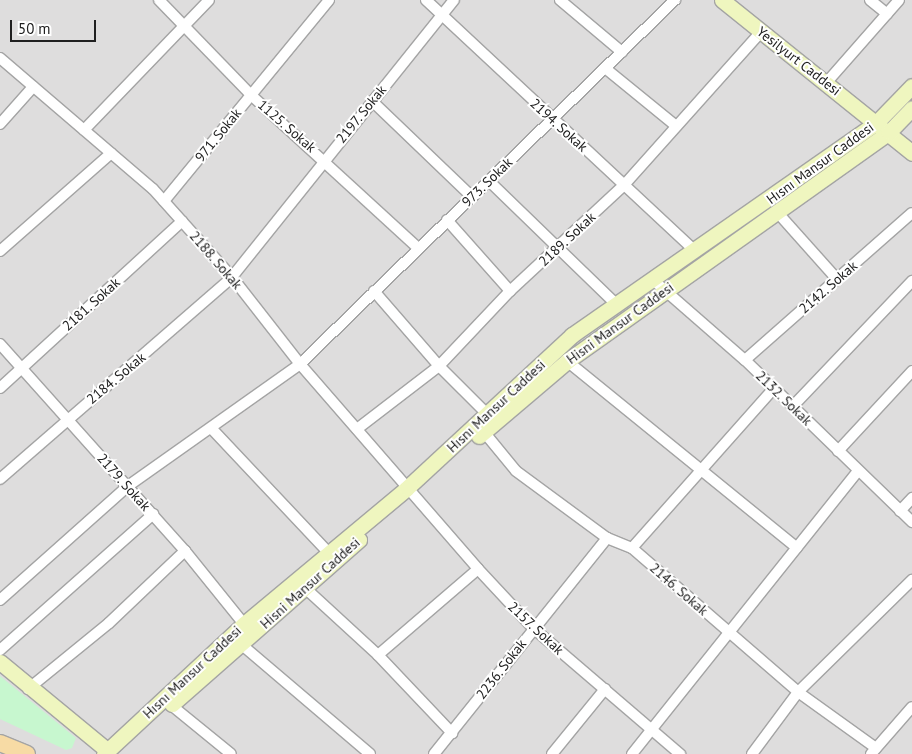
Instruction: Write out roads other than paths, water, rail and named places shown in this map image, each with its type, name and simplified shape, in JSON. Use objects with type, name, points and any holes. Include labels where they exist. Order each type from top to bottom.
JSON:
[{"type":"main road","name":"Yesilyurt Caddesi","points":[[722,0],[877,122],[912,153]]},
{"type":"main road","name":"Hısnı Mansur Caddesi","points":[[110,753],[244,624],[328,552],[408,492],[572,336],[877,122],[912,86]]},
{"type":"main road","name":"Hisni Mansur Caddesi","points":[[110,753],[242,645],[408,492],[484,432],[566,361],[889,132],[912,108]]},
{"type":"main road","points":[[0,662],[28,689],[110,753]]},
{"type":"main road","points":[[0,743],[28,754]]},
{"type":"street","name":"1125. Sokak","points":[[159,0],[251,95],[325,159],[418,248]]},
{"type":"street","points":[[84,130],[209,0]]},
{"type":"street","name":"971. Sokak","points":[[164,201],[329,0]]},
{"type":"street","name":"2194. Sokak","points":[[426,0],[552,120],[625,184],[694,250]]},
{"type":"street","name":"2197. Sokak","points":[[232,276],[454,0]]},
{"type":"street","points":[[560,0],[622,52]]},
{"type":"street","name":"973. Sokak","points":[[0,600],[128,486],[212,429],[300,364],[674,0]]},
{"type":"street","points":[[870,0],[887,14]]},
{"type":"street","points":[[827,82],[899,0]]},
{"type":"street","name":"2189. Sokak","points":[[357,429],[439,366],[510,291],[560,247],[625,184],[761,32]]},
{"type":"street","name":"2188. Sokak","points":[[0,58],[164,201],[232,276],[300,364],[357,429],[408,492]]},
{"type":"street","points":[[605,68],[676,126]]},
{"type":"street","points":[[0,124],[33,87]]},
{"type":"street","points":[[372,101],[472,197]]},
{"type":"street","points":[[0,252],[111,153]]},
{"type":"street","points":[[489,181],[560,247],[616,304]]},
{"type":"street","points":[[777,212],[837,279]]},
{"type":"street","name":"2142. Sokak","points":[[745,360],[912,214]]},
{"type":"street","points":[[447,220],[510,291]]},
{"type":"street","name":"2181. Sokak","points":[[0,388],[182,221]]},
{"type":"street","name":"2184. Sokak","points":[[0,479],[232,276]]},
{"type":"street","name":"2132. Sokak","points":[[652,279],[667,290],[745,360],[912,522]]},
{"type":"street","points":[[793,406],[912,281]]},
{"type":"street","points":[[374,291],[439,366],[488,414]]},
{"type":"street","name":"2179. Sokak","points":[[0,344],[153,514],[244,624]]},
{"type":"street","points":[[566,361],[704,470],[796,548]]},
{"type":"street","points":[[838,451],[912,371]]},
{"type":"street","points":[[632,548],[704,470],[774,388]]},
{"type":"street","points":[[212,429],[328,552]]},
{"type":"street","name":"2146. Sokak","points":[[484,432],[516,471],[608,538],[632,548],[798,692],[874,751]]},
{"type":"street","points":[[632,754],[730,634],[858,471]]},
{"type":"street","name":"2157. Sokak","points":[[408,492],[533,628],[680,754]]},
{"type":"street","points":[[900,511],[912,498]]},
{"type":"street","points":[[0,650],[153,514]]},
{"type":"street","name":"2236. Sokak","points":[[434,754],[533,628],[608,538]]},
{"type":"street","points":[[28,689],[110,623],[185,551]]},
{"type":"street","points":[[378,656],[478,569]]},
{"type":"street","points":[[752,754],[798,692],[912,580]]},
{"type":"street","points":[[304,587],[378,656],[452,733]]},
{"type":"street","points":[[242,645],[370,754]]},
{"type":"street","points":[[552,754],[605,690]]},
{"type":"street","points":[[171,705],[231,754]]},
{"type":"street","points":[[874,751],[912,707]]}]
